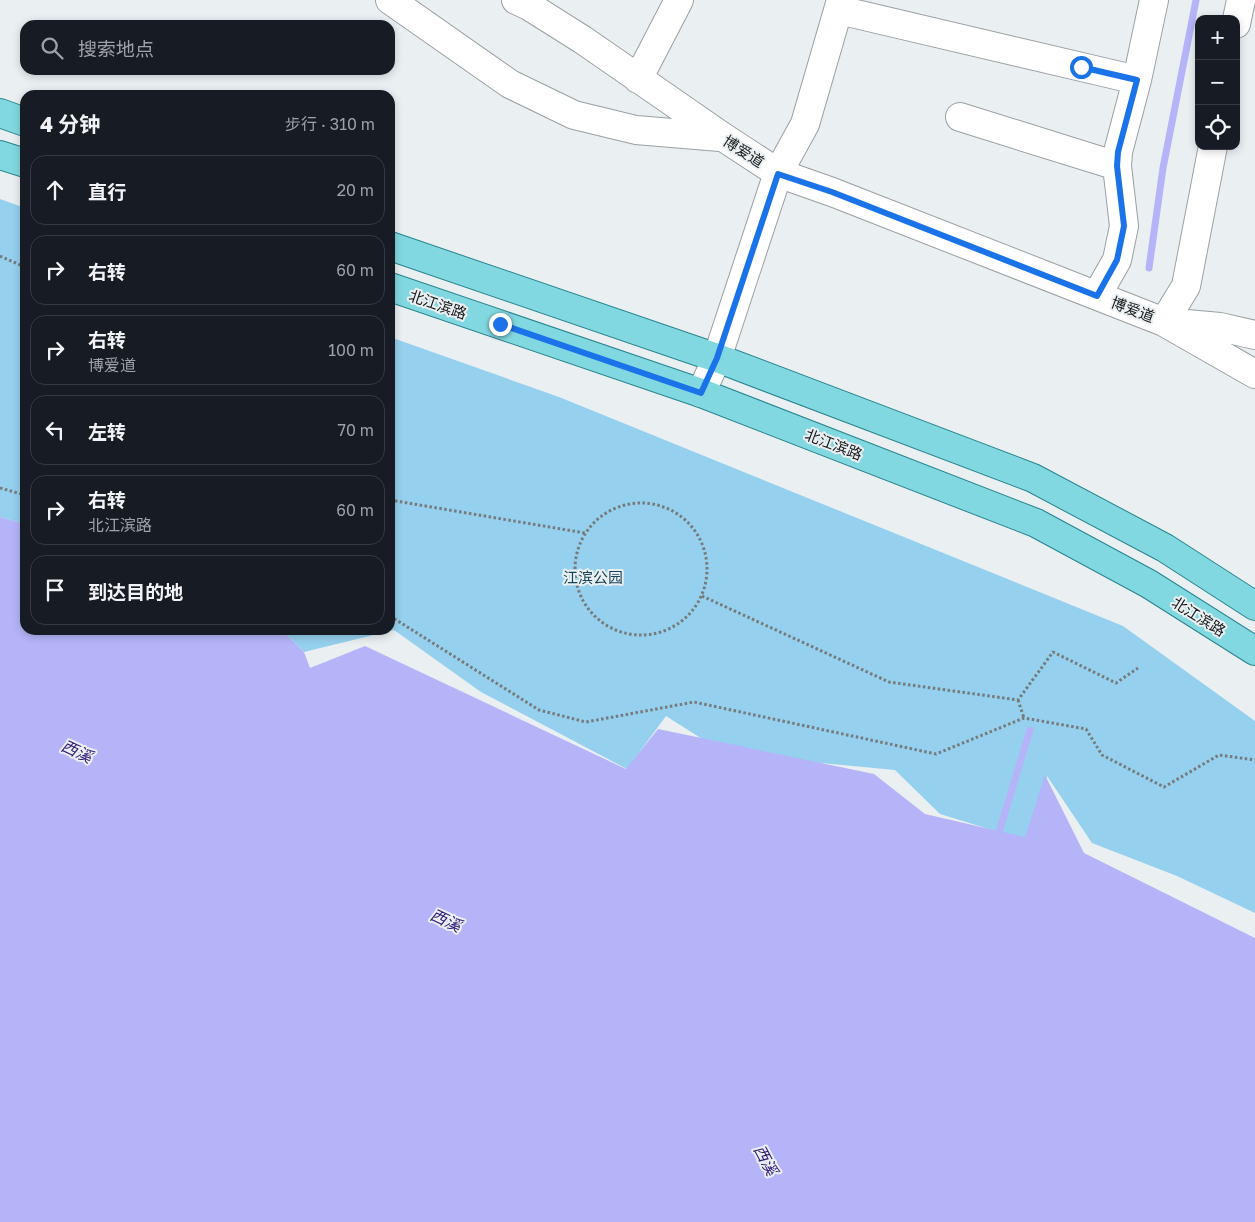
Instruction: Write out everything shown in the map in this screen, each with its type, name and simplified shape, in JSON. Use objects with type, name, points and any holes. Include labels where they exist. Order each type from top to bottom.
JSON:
[{"type":"main road","points":[[0,113],[20,120]]},
{"type":"main road","points":[[0,155],[20,161]]},
{"type":"main road","points":[[395,248],[717,358],[1033,478],[1165,548],[1255,606]]},
{"type":"main road","name":"北江滨路","points":[[395,289],[701,393],[1036,523],[1149,584],[1255,651]]},
{"type":"street","points":[[390,0],[510,84],[574,115],[636,130],[723,138]]},
{"type":"street","name":"博爱道","points":[[516,0],[529,6],[583,40],[778,174],[832,192],[1164,322],[1255,374]]},
{"type":"street","points":[[638,79],[679,0]]},
{"type":"street","points":[[1097,296],[1117,260],[1124,226],[1117,166],[1118,152],[1137,80],[1154,0]]},
{"type":"street","points":[[1238,15],[1241,0]]},
{"type":"street","points":[[701,393],[717,358],[778,174],[804,124],[840,5],[1137,80]]},
{"type":"street","points":[[960,117],[1117,166]]},
{"type":"street","points":[[1164,322],[1186,286],[1212,150]]},
{"type":"street","name":"博爱道","points":[[1164,322],[1220,327],[1255,335]]},
{"type":"path","points":[[0,256],[20,265]]},
{"type":"path","points":[[0,488],[20,494]]},
{"type":"path","points":[[395,501],[585,533]]},
{"type":"path","points":[[641,502],[670,509],[683,516],[698,533],[706,553],[708,575],[702,596],[690,615],[672,627],[652,634],[630,634],[610,627],[592,614],[580,596],[575,575],[577,553],[585,533],[600,517],[619,506],[641,502]]},
{"type":"path","points":[[702,596],[889,682],[1018,700]]},
{"type":"path","points":[[395,619],[539,710],[586,722],[694,702],[936,754],[1024,718],[1086,729],[1102,755],[1164,787],[1219,755],[1255,760]]},
{"type":"path","points":[[1018,700],[1054,652],[1116,683],[1138,668]]},
{"type":"path","points":[[1018,700],[1024,718]]},
{"type":"green space","points":[[0,199],[20,206],[20,523],[0,517]]},
{"type":"green space","name":"江滨公园","points":[[395,339],[559,397],[1123,626],[1255,721],[1255,913],[1177,876],[1092,843],[1047,776],[1041,845],[940,814],[895,770],[726,754],[666,716],[627,769],[481,692],[395,631]]},
{"type":"green space","name":"江滨公园","points":[[287,635],[374,635],[304,652]]},
{"type":"water","name":"西溪","points":[[0,517],[20,523],[20,635],[287,635],[304,652],[310,668],[365,646],[626,769],[658,729],[874,774],[925,814],[1025,837],[1045,775],[1084,853],[1255,938],[1255,1222],[0,1222]]},
{"type":"waterway","points":[[1149,268],[1163,168],[1196,0]]},
{"type":"waterway","points":[[997,839],[1030,730]]},
{"type":"route","points":[[500,324],[701,393],[717,358],[778,174],[832,192],[1097,296],[1117,260],[1124,226],[1117,166],[1118,152],[1137,80],[1081,67]]}]
